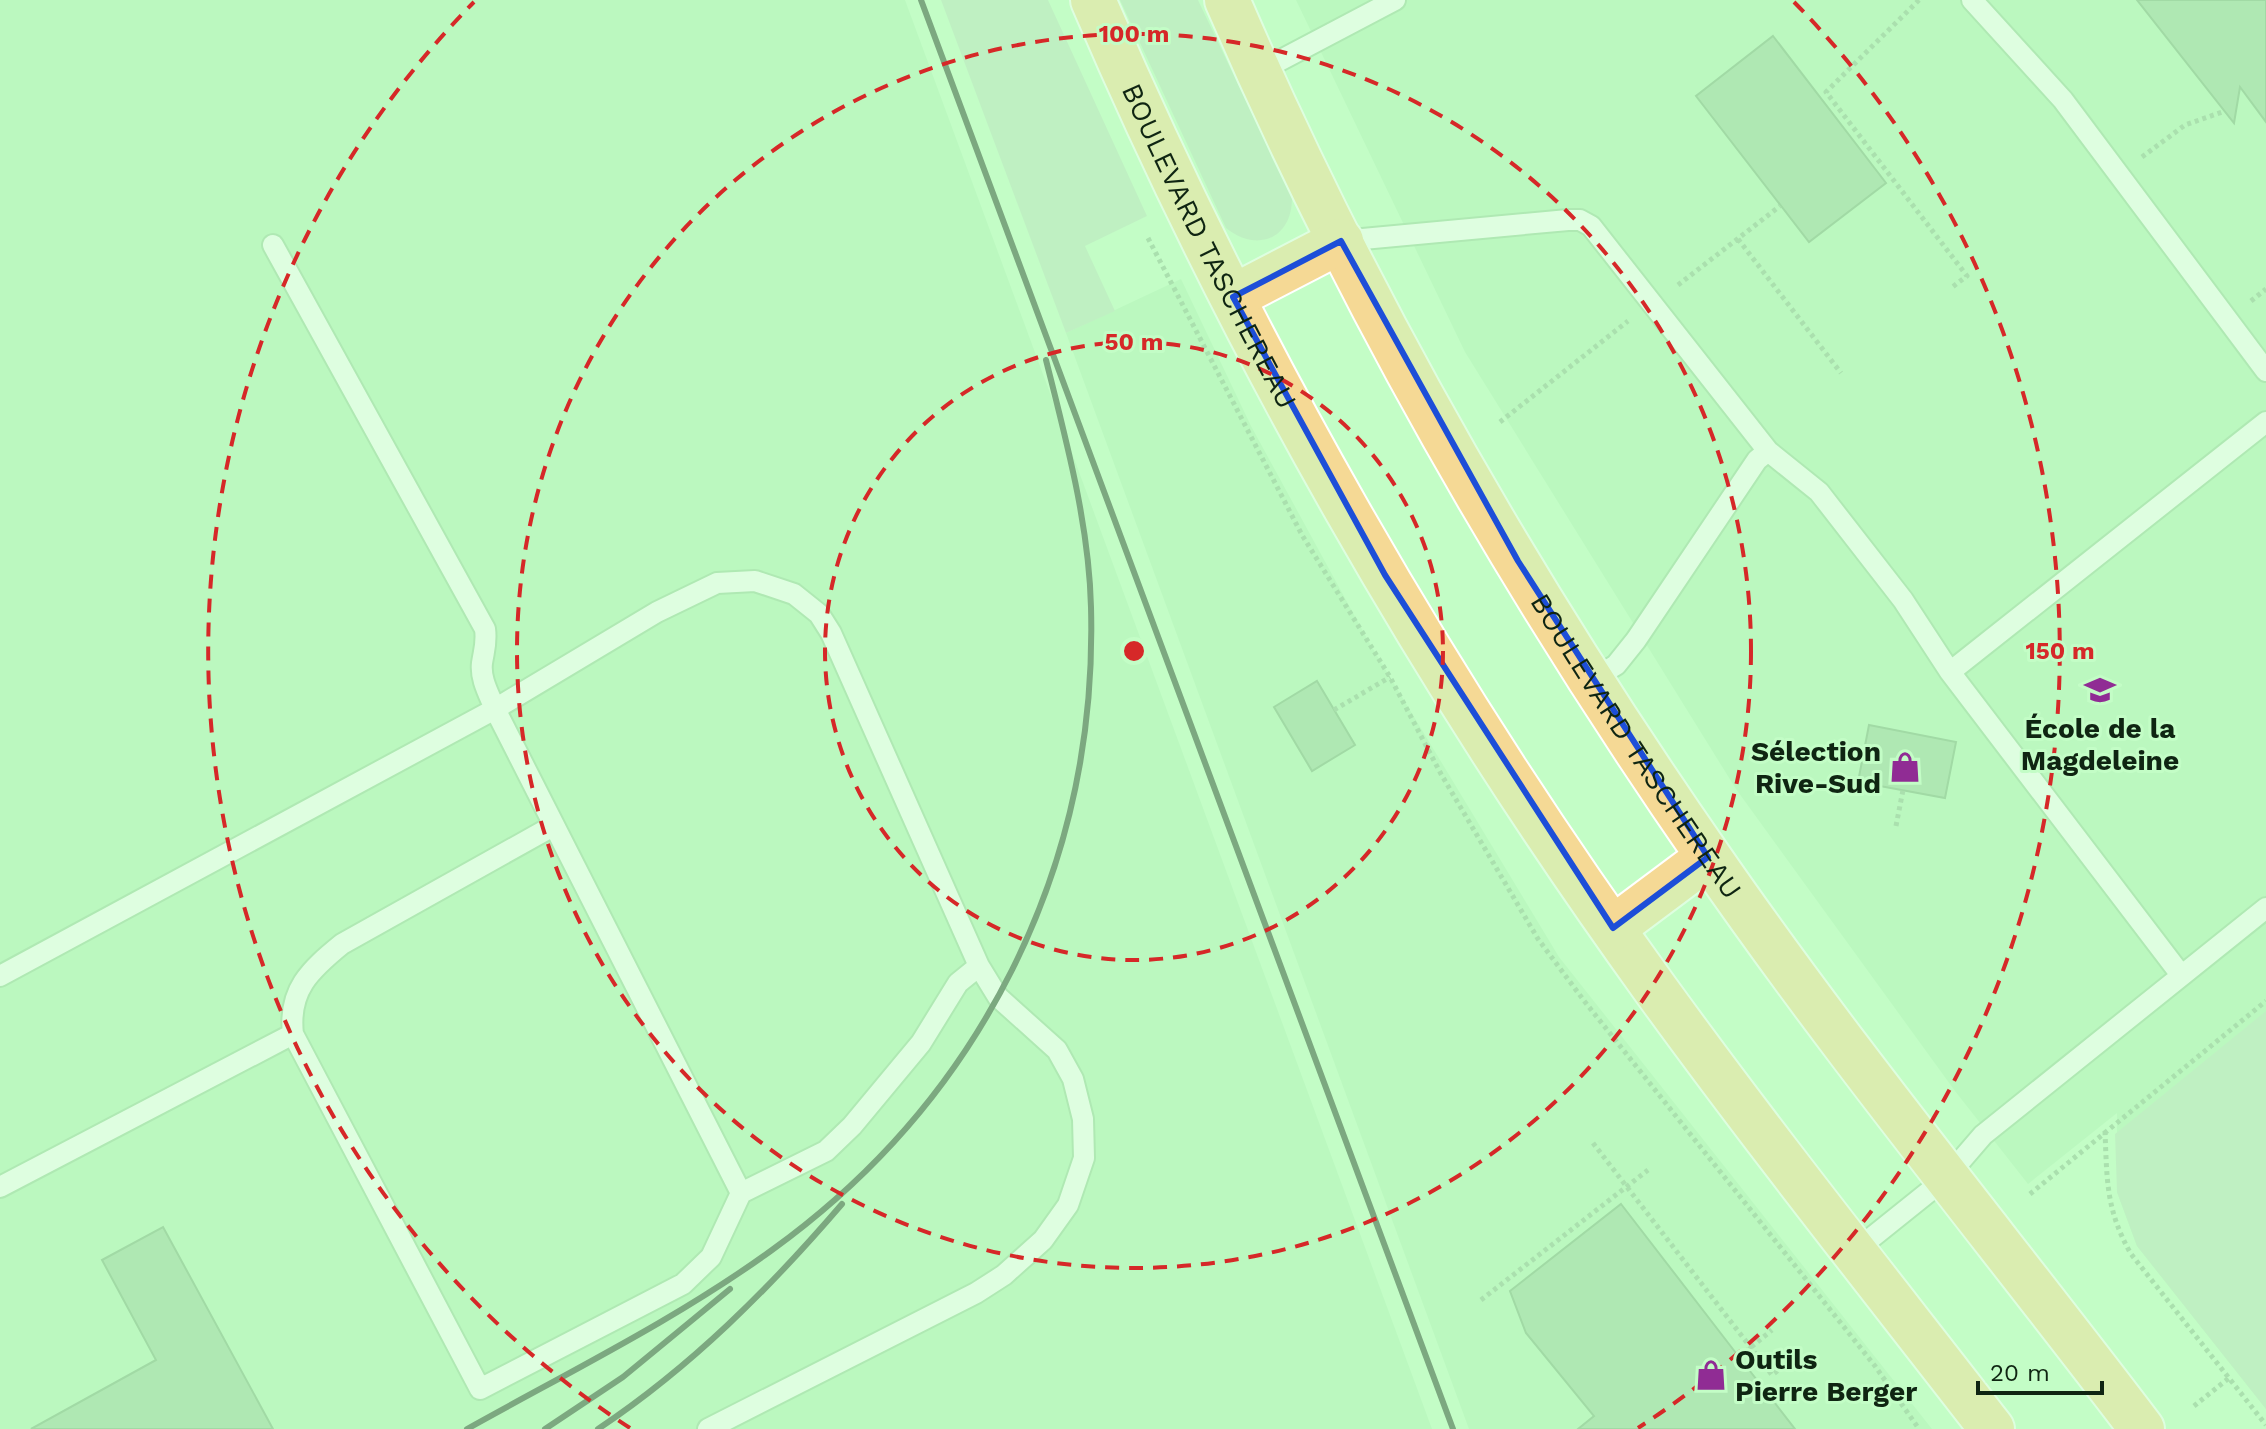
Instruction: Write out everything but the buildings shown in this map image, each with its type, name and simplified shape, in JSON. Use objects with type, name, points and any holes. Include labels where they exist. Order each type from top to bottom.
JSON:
[{"type":"main road","name":"BOULEVARD TASCHEREAU","points":[[1093,0],[1147,123],[1233,297],[1385,575],[1523,797],[1744,1109],[1992,1429]]},
{"type":"main road","name":"BOULEVARD TASCHEREAU","points":[[1227,0],[1341,241],[1435,417],[1591,680],[1708,857],[1946,1178],[2142,1429]]},
{"type":"main road","points":[[1233,297],[1341,241]]},
{"type":"main road","points":[[1613,928],[1708,857]]},
{"type":"lane","points":[[1260,71],[1395,0]]},
{"type":"lane","points":[[1972,0],[2063,100],[2266,371]]},
{"type":"lane","points":[[1341,241],[1399,233],[1580,220],[1600,235],[1768,451],[1819,492],[1903,600],[1950,672],[2181,975]]},
{"type":"lane","points":[[273,245],[485,629],[487,645],[482,664],[483,681],[495,709],[741,1193]]},
{"type":"lane","points":[[1950,672],[2266,422]]},
{"type":"lane","points":[[1591,680],[1616,665],[1631,647],[1757,460],[1768,451]]},
{"type":"lane","points":[[0,976],[495,709],[657,612],[717,583],[755,581],[794,594],[819,614],[831,633],[979,966],[998,997],[1057,1050],[1073,1079],[1083,1119],[1084,1158],[1068,1205],[1043,1240],[1004,1275],[976,1293],[708,1429]]},
{"type":"lane","points":[[553,826],[342,944],[313,967],[296,990],[291,1015],[293,1034],[480,1389],[683,1284],[711,1257],[741,1193],[826,1151],[852,1126],[921,1043],[958,983],[979,966]]},
{"type":"lane","points":[[1855,1251],[1946,1178],[1983,1135],[2266,908]]},
{"type":"lane","points":[[0,1187],[293,1034]]},
{"type":"path","points":[[1919,0],[1826,92],[1967,276],[1951,288]]},
{"type":"path","points":[[2147,154],[2185,125],[2225,111]]},
{"type":"path","points":[[1678,285],[1780,206]]},
{"type":"path","points":[[1738,239],[1841,373]]},
{"type":"path","points":[[1500,422],[1630,320]]},
{"type":"path","points":[[1334,710],[1390,677]]},
{"type":"path","points":[[1896,826],[1903,790]]},
{"type":"path","points":[[2030,1194],[2266,1001]]},
{"type":"path","points":[[2105,1131],[2108,1201],[2114,1224],[2131,1254],[2266,1425]]},
{"type":"path","points":[[1593,1143],[1772,1375],[1795,1357]]},
{"type":"path","points":[[1481,1300],[1648,1170]]},
{"type":"path","points":[[1739,1357],[1772,1330]]},
{"type":"path","points":[[2194,1406],[2229,1378]]},
{"type":"highlighted area","points":[[1341,241],[1518,561],[1708,857],[1613,928],[1385,575],[1233,297]]},
{"type":"shaded area","points":[[0,0],[905,0],[1432,1429],[0,1429]]},
{"type":"shaded area","points":[[941,0],[1048,0],[1147,216],[1085,246],[1115,311],[1066,333]]},
{"type":"shaded area","points":[[1120,0],[1198,0],[1292,198],[1286,224],[1271,238],[1249,240],[1226,228]]},
{"type":"shaded area","name":"École de la Magdeleine","points":[[1296,0],[2266,0],[2266,1409],[2137,1246],[2117,1192],[2117,1113],[2028,1184],[1955,1091],[1736,789],[1465,352]]},
{"type":"shaded area","points":[[1181,279],[1251,426],[1370,644],[1559,957],[1932,1429],[1469,1429],[1066,333]]},
{"type":"shaded area","points":[[2266,1011],[2266,1409],[2137,1246],[2117,1192],[2115,1134]]},
{"type":"railway","points":[[921,0],[1453,1429]]},
{"type":"railway","points":[[467,1429],[699,1299],[772,1250],[846,1190],[911,1122],[967,1048],[1012,969],[1048,884],[1074,796],[1088,703],[1091,607],[1086,545],[1075,482],[1046,360]]},
{"type":"railway","points":[[598,1429],[665,1380],[728,1325],[787,1266],[842,1204]]},
{"type":"railway","points":[[545,1429],[623,1377],[730,1289]]},
{"type":"place","name":"École de la Magdeleine","points":[[2100,690]]},
{"type":"place","name":"Sélection Rive-Sud","points":[[1905,767]]},
{"type":"place","name":"Outils Pierre Berger","points":[[1711,1375]]}]
